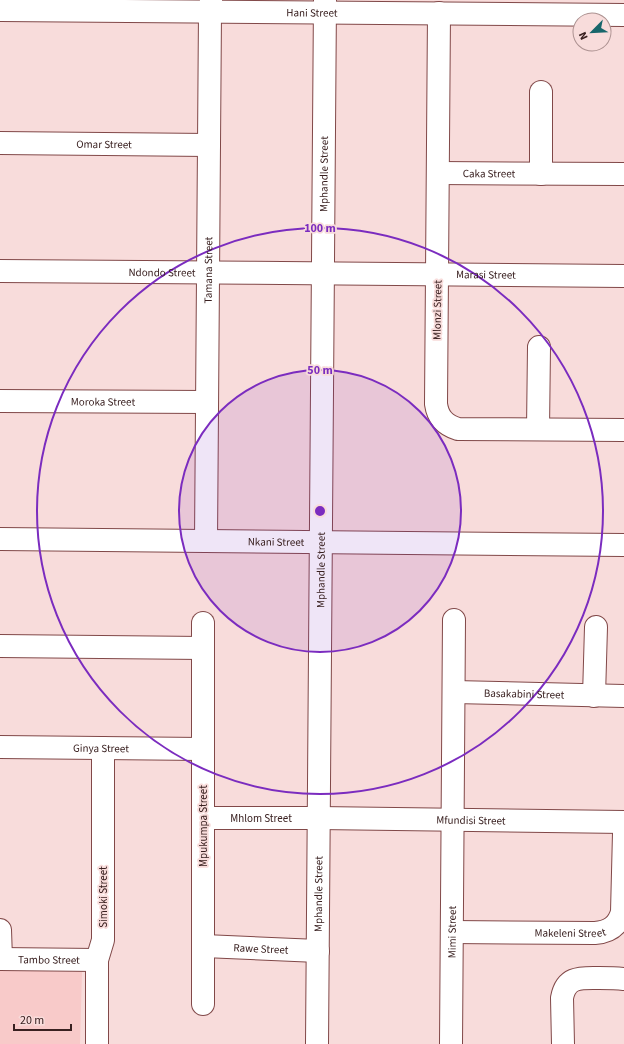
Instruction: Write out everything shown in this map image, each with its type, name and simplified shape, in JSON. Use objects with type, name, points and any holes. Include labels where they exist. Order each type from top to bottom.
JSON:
[{"type":"street","name":"Hani Street","points":[[0,10],[210,6],[325,6],[439,13],[545,7],[624,15]]},
{"type":"street","name":"Tamana Street","points":[[206,541],[210,6]]},
{"type":"street","name":"Mphandle Street","points":[[317,1044],[325,6]]},
{"type":"street","name":"Mlonzi Street","points":[[439,13],[436,404],[440,417],[445,423],[458,429],[624,430]]},
{"type":"street","points":[[541,92],[541,174]]},
{"type":"street","name":"Omar Street","points":[[0,143],[209,145]]},
{"type":"street","name":"Caka Street","points":[[438,173],[624,174]]},
{"type":"street","name":"Ndondo Street","points":[[0,271],[323,274]]},
{"type":"street","name":"Marasi Street","points":[[323,274],[437,273],[624,276]]},
{"type":"street","points":[[538,429],[539,347]]},
{"type":"street","name":"Moroka Street","points":[[0,401],[207,402]]},
{"type":"street","name":"Nkani Street","points":[[0,539],[624,545]]},
{"type":"street","points":[[452,820],[454,620]]},
{"type":"street","name":"Mpukumpa Street","points":[[203,623],[203,1004]]},
{"type":"street","points":[[594,696],[596,627]]},
{"type":"street","points":[[0,646],[203,648]]},
{"type":"street","name":"Basakabini Street","points":[[454,692],[624,696]]},
{"type":"street","name":"Ginya Street","points":[[0,747],[202,749]]},
{"type":"street","name":"Simoki Street","points":[[97,1044],[97,960],[103,940],[103,748]]},
{"type":"street","name":"Mhlom Street","points":[[203,818],[319,818]]},
{"type":"street","name":"Mfundisi Street","points":[[319,818],[624,822]]},
{"type":"street","name":"Mimi Street","points":[[451,1044],[452,820]]},
{"type":"street","name":"Makeleni Street","points":[[452,932],[595,933],[608,931],[618,923],[622,912],[624,833]]},
{"type":"street","name":"Tambo Street","points":[[0,930],[1,959],[97,960]]},
{"type":"street","name":"Rawe Street","points":[[204,946],[318,950]]},
{"type":"street","points":[[563,1044],[562,998],[567,985],[578,978],[624,979]]},
{"type":"shaded area","points":[[0,970],[82,972],[80,1044],[0,1044]]}]
